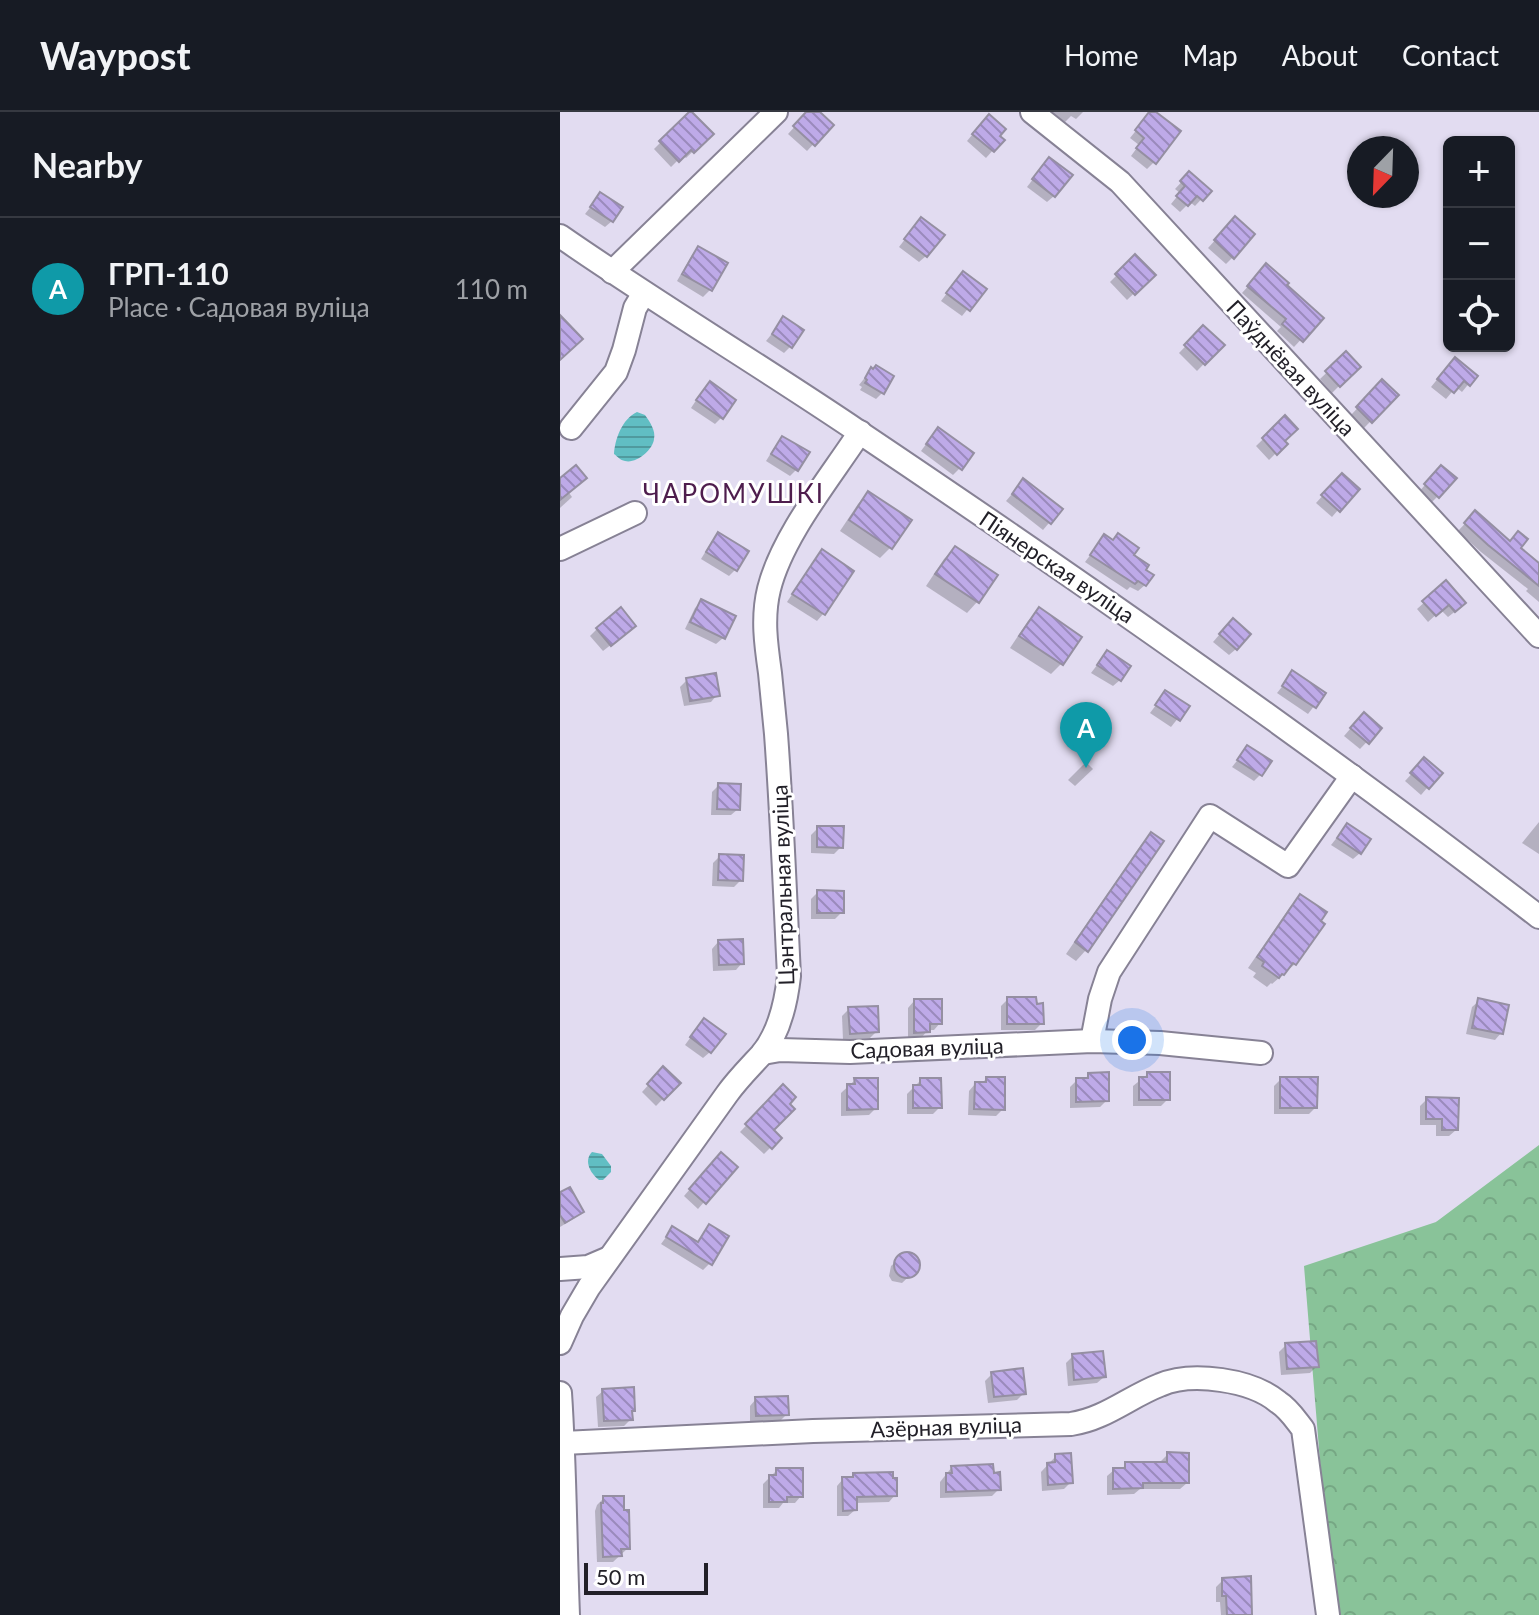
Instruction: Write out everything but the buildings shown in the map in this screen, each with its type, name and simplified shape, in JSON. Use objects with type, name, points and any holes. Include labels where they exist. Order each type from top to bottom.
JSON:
[{"type":"street","name":"Паўднёвая вуліца","points":[[1032,112],[1120,182],[1539,636]]},
{"type":"street","points":[[612,272],[761,117]]},
{"type":"street","name":"Піянерская вуліца","points":[[560,236],[860,432],[1121,610],[1352,776],[1539,917]]},
{"type":"street","points":[[571,428],[616,372],[635,308],[644,293]]},
{"type":"street","name":"Цэнтральная вуліца","points":[[560,1343],[578,1304],[732,1088],[763,1053],[782,1013],[789,976],[782,811],[765,628],[768,592],[788,541],[860,432]]},
{"type":"street","points":[[560,549],[635,513]]},
{"type":"street","points":[[1092,1041],[1109,972],[1210,816],[1288,866],[1352,776]]},
{"type":"street","name":"Садовая вуліца","points":[[763,1053],[1092,1041],[1160,1043],[1261,1053]]},
{"type":"street","points":[[560,1269],[588,1267],[609,1258]]},
{"type":"street","name":"Азёрная вуліца","points":[[563,1443],[813,1431],[1071,1424],[1087,1422],[1103,1415],[1162,1384],[1206,1379],[1234,1382],[1255,1388],[1276,1400],[1303,1429],[1328,1615]]},
{"type":"street","points":[[560,1393],[568,1615]]},
{"type":"green space","points":[[1539,1145],[1539,1615],[1336,1615],[1326,1534],[1304,1266],[1436,1222]]},
{"type":"shaded area","points":[[637,412],[649,421],[654,439],[651,448],[643,455],[625,461],[614,454],[616,442],[623,424]]},
{"type":"shaded area","points":[[592,1152],[602,1154],[611,1166],[611,1172],[603,1180],[599,1180],[589,1167],[588,1159]]},
{"type":"place","name":"ГРП-110","points":[[1086,768]]},
{"type":"district","name":"ЧАРОМУШКІ","points":[[734,494]]}]
